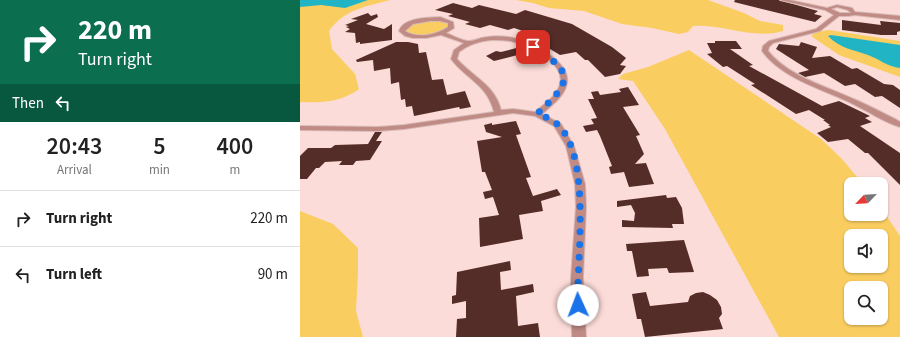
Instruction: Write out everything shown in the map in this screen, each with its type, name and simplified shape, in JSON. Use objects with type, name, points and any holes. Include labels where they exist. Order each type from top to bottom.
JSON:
[{"type":"street","points":[[782,0],[827,9],[838,14],[849,14],[854,12],[900,18]]},
{"type":"street","points":[[827,9],[845,5],[854,12]]},
{"type":"street","points":[[838,14],[818,30],[770,42],[766,46],[765,51],[771,59],[794,73],[877,112],[900,126]]},
{"type":"street","points":[[441,33],[451,28],[450,22],[440,19],[418,21],[406,26],[402,31],[405,34],[417,36],[441,33],[468,43]]},
{"type":"street","points":[[498,112],[497,104],[489,90],[454,60],[456,51],[468,43],[492,39],[515,40],[533,47],[556,63],[565,76],[564,83],[561,91],[537,114]]},
{"type":"street","points":[[300,128],[404,127],[458,121],[498,112],[513,111],[537,114],[548,118],[562,130],[570,146],[580,184],[581,207],[577,278],[579,337]]},
{"type":"shaded area","points":[[300,0],[390,0],[349,13],[329,31],[332,49],[355,74],[359,89],[346,97],[331,101],[300,102]]},
{"type":"shaded area","points":[[516,0],[708,0],[744,13],[760,21],[783,25],[783,31],[761,34],[716,27],[693,26],[688,32],[679,34],[652,28],[622,24],[584,11],[549,8]]},
{"type":"shaded area","points":[[429,20],[445,22],[448,26],[440,32],[428,35],[416,35],[407,31],[406,29],[411,24]]},
{"type":"shaded area","points":[[829,30],[900,41],[900,77],[839,55],[811,36],[816,32]]},
{"type":"shaded area","points":[[689,50],[821,139],[842,159],[857,177],[844,177],[844,221],[888,221],[888,218],[900,236],[900,337],[779,337],[665,129],[633,81],[618,79],[623,74],[648,67]]},
{"type":"shaded area","points":[[300,211],[333,224],[358,248],[356,311],[363,337],[300,337]]},
{"type":"water","points":[[300,0],[368,0],[345,8],[321,5],[300,7]]},
{"type":"water","points":[[831,35],[900,45],[900,68],[891,66],[868,55],[842,46],[828,36]]},
{"type":"building","points":[[735,0],[779,0],[818,11],[814,14],[822,16],[815,22],[734,2]]},
{"type":"building","points":[[453,3],[472,8],[479,5],[516,14],[525,10],[572,24],[612,47],[626,58],[620,65],[626,66],[620,74],[605,77],[588,60],[585,60],[576,52],[560,55],[550,49],[538,36],[514,28],[508,30],[490,25],[480,28],[465,24],[470,22],[448,16],[453,14],[435,10]]},
{"type":"building","points":[[368,13],[371,16],[377,14],[378,17],[366,24],[384,29],[392,24],[392,40],[360,44],[360,42],[356,43],[355,33],[345,32],[350,29],[346,27],[349,26],[345,25],[358,20],[351,19]]},
{"type":"building","points":[[842,20],[881,25],[880,21],[900,23],[900,31],[897,32],[897,35],[881,35],[842,30]]},
{"type":"building","points":[[715,41],[736,41],[742,49],[730,49],[753,65],[749,66],[822,106],[839,101],[870,116],[865,118],[872,122],[860,126],[900,153],[900,185],[868,153],[865,153],[848,139],[828,142],[817,133],[831,127],[823,120],[825,120],[809,110],[796,114],[751,85],[755,84],[727,66],[723,67],[707,54],[712,53],[707,43],[715,43]]},
{"type":"building","points":[[396,42],[418,44],[419,53],[426,52],[432,80],[443,79],[447,95],[465,91],[471,107],[460,109],[459,107],[414,116],[412,106],[406,107],[405,99],[401,100],[399,82],[391,84],[390,68],[374,71],[373,60],[357,62],[356,60]]},
{"type":"building","points":[[801,42],[817,47],[812,58],[830,56],[852,69],[857,68],[884,84],[893,85],[900,90],[900,108],[882,96],[875,97],[855,84],[845,86],[824,73],[805,77],[798,73],[809,70],[776,49],[779,44],[799,46]]},
{"type":"building","points":[[520,47],[529,52],[494,61],[486,56],[496,51],[501,52]]},
{"type":"building","points":[[628,87],[639,105],[623,107],[640,135],[636,136],[644,154],[635,164],[646,163],[654,184],[629,187],[624,172],[611,174],[609,167],[612,166],[597,130],[586,132],[583,126],[594,124],[591,119],[597,118],[588,99],[594,99],[591,92],[598,91],[600,95],[621,92],[619,89]]},
{"type":"building","points":[[516,121],[521,134],[516,135],[531,177],[526,178],[533,196],[557,189],[561,195],[541,201],[543,211],[519,215],[523,239],[480,247],[479,218],[499,215],[493,197],[485,199],[483,192],[492,190],[485,172],[482,172],[477,141],[502,137],[486,132],[484,125]]},
{"type":"building","points":[[375,132],[382,132],[376,141],[382,141],[370,160],[356,161],[353,165],[339,165],[342,161],[325,162],[319,168],[316,168],[307,179],[300,179],[300,156],[308,148],[331,148],[335,145],[368,144]]},
{"type":"building","points":[[666,195],[667,198],[676,197],[682,208],[684,224],[672,224],[673,228],[622,227],[622,220],[634,221],[635,213],[631,205],[617,207],[617,201]]},
{"type":"building","points":[[684,240],[694,272],[669,273],[667,268],[648,269],[649,276],[637,277],[632,251],[627,251],[626,244]]},
{"type":"building","points":[[510,261],[511,270],[500,272],[501,290],[533,284],[534,292],[516,296],[518,326],[538,323],[540,337],[456,337],[457,319],[466,318],[466,301],[452,304],[452,296],[456,295],[457,272]]},
{"type":"building","points":[[646,292],[650,306],[688,302],[690,296],[696,293],[703,292],[710,295],[717,300],[721,307],[722,314],[719,318],[723,329],[645,337],[641,319],[637,319],[632,294]]},
{"type":"route","points":[[533,47],[556,63],[562,69],[565,76],[561,91],[537,114],[548,118],[557,124],[562,130],[570,146],[576,164],[580,184],[581,207],[577,278],[578,305]]}]
